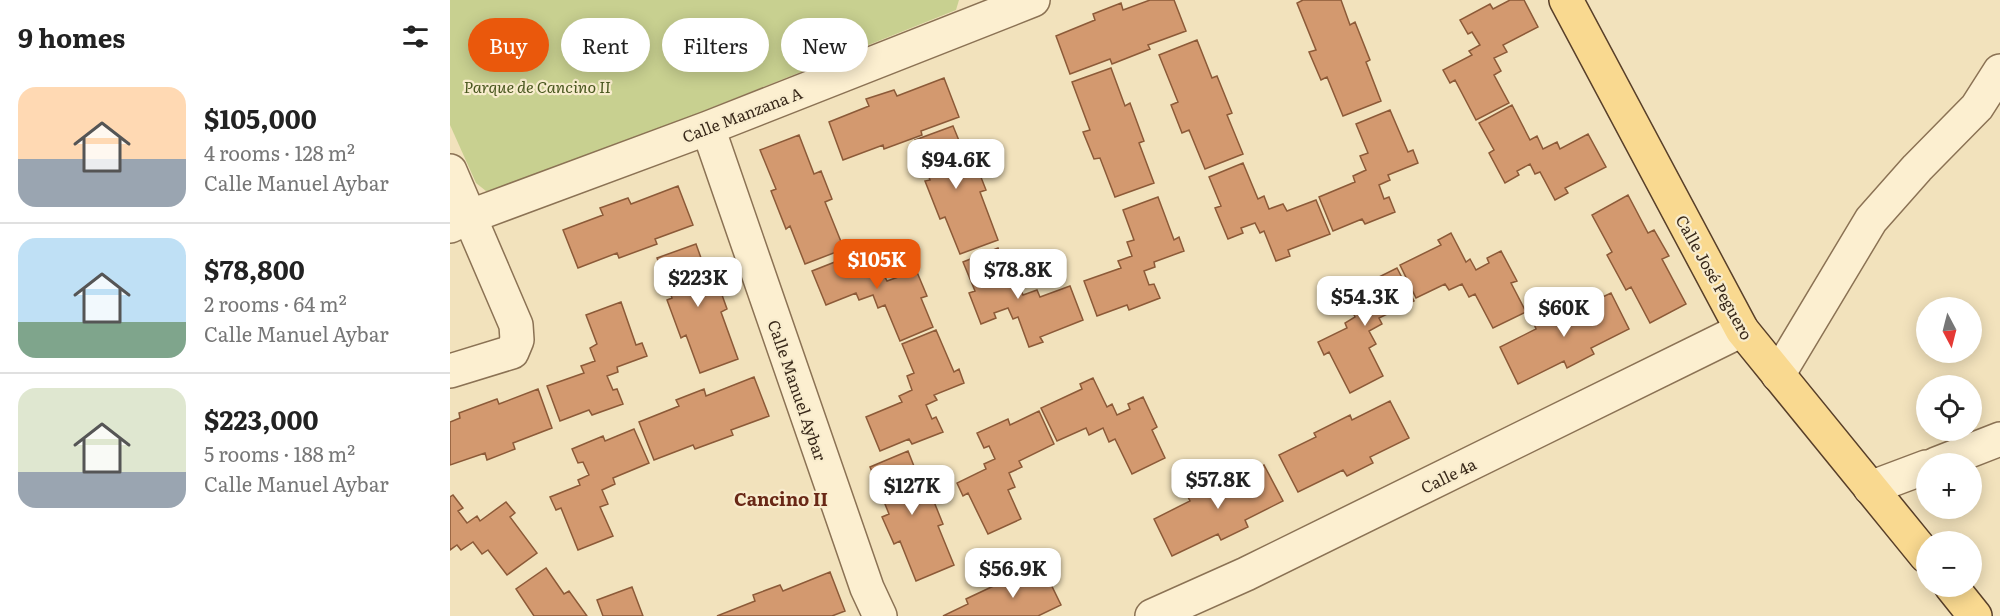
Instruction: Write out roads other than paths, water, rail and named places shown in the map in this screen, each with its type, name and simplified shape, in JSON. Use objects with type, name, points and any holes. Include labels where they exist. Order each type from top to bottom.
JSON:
[{"type":"main road","name":"Calle José Peguero","points":[[1566,0],[1742,330],[1916,544]]},
{"type":"main road","points":[[1960,597],[1975,616]]},
{"type":"street","name":"Calle Manzana A","points":[[461,221],[708,128],[974,10],[1033,0]]},
{"type":"street","points":[[1778,375],[1871,220],[1917,168],[1977,107],[2000,71]]},
{"type":"street","name":"Calle Manuel Aybar","points":[[708,128],[863,577],[880,616]]},
{"type":"street","points":[[450,171],[461,221],[516,325],[517,340],[512,352],[450,371]]},
{"type":"street","name":"Calle 4a","points":[[1152,616],[1246,574],[1742,330]]},
{"type":"street","points":[[1964,453],[2000,439]]},
{"type":"street","points":[[1870,488],[1916,471]]},
{"type":"district","name":"Cancino II","points":[[781,498]]},
{"type":"park label","name":"Parque de Cancino II","points":[[537,86]]}]
